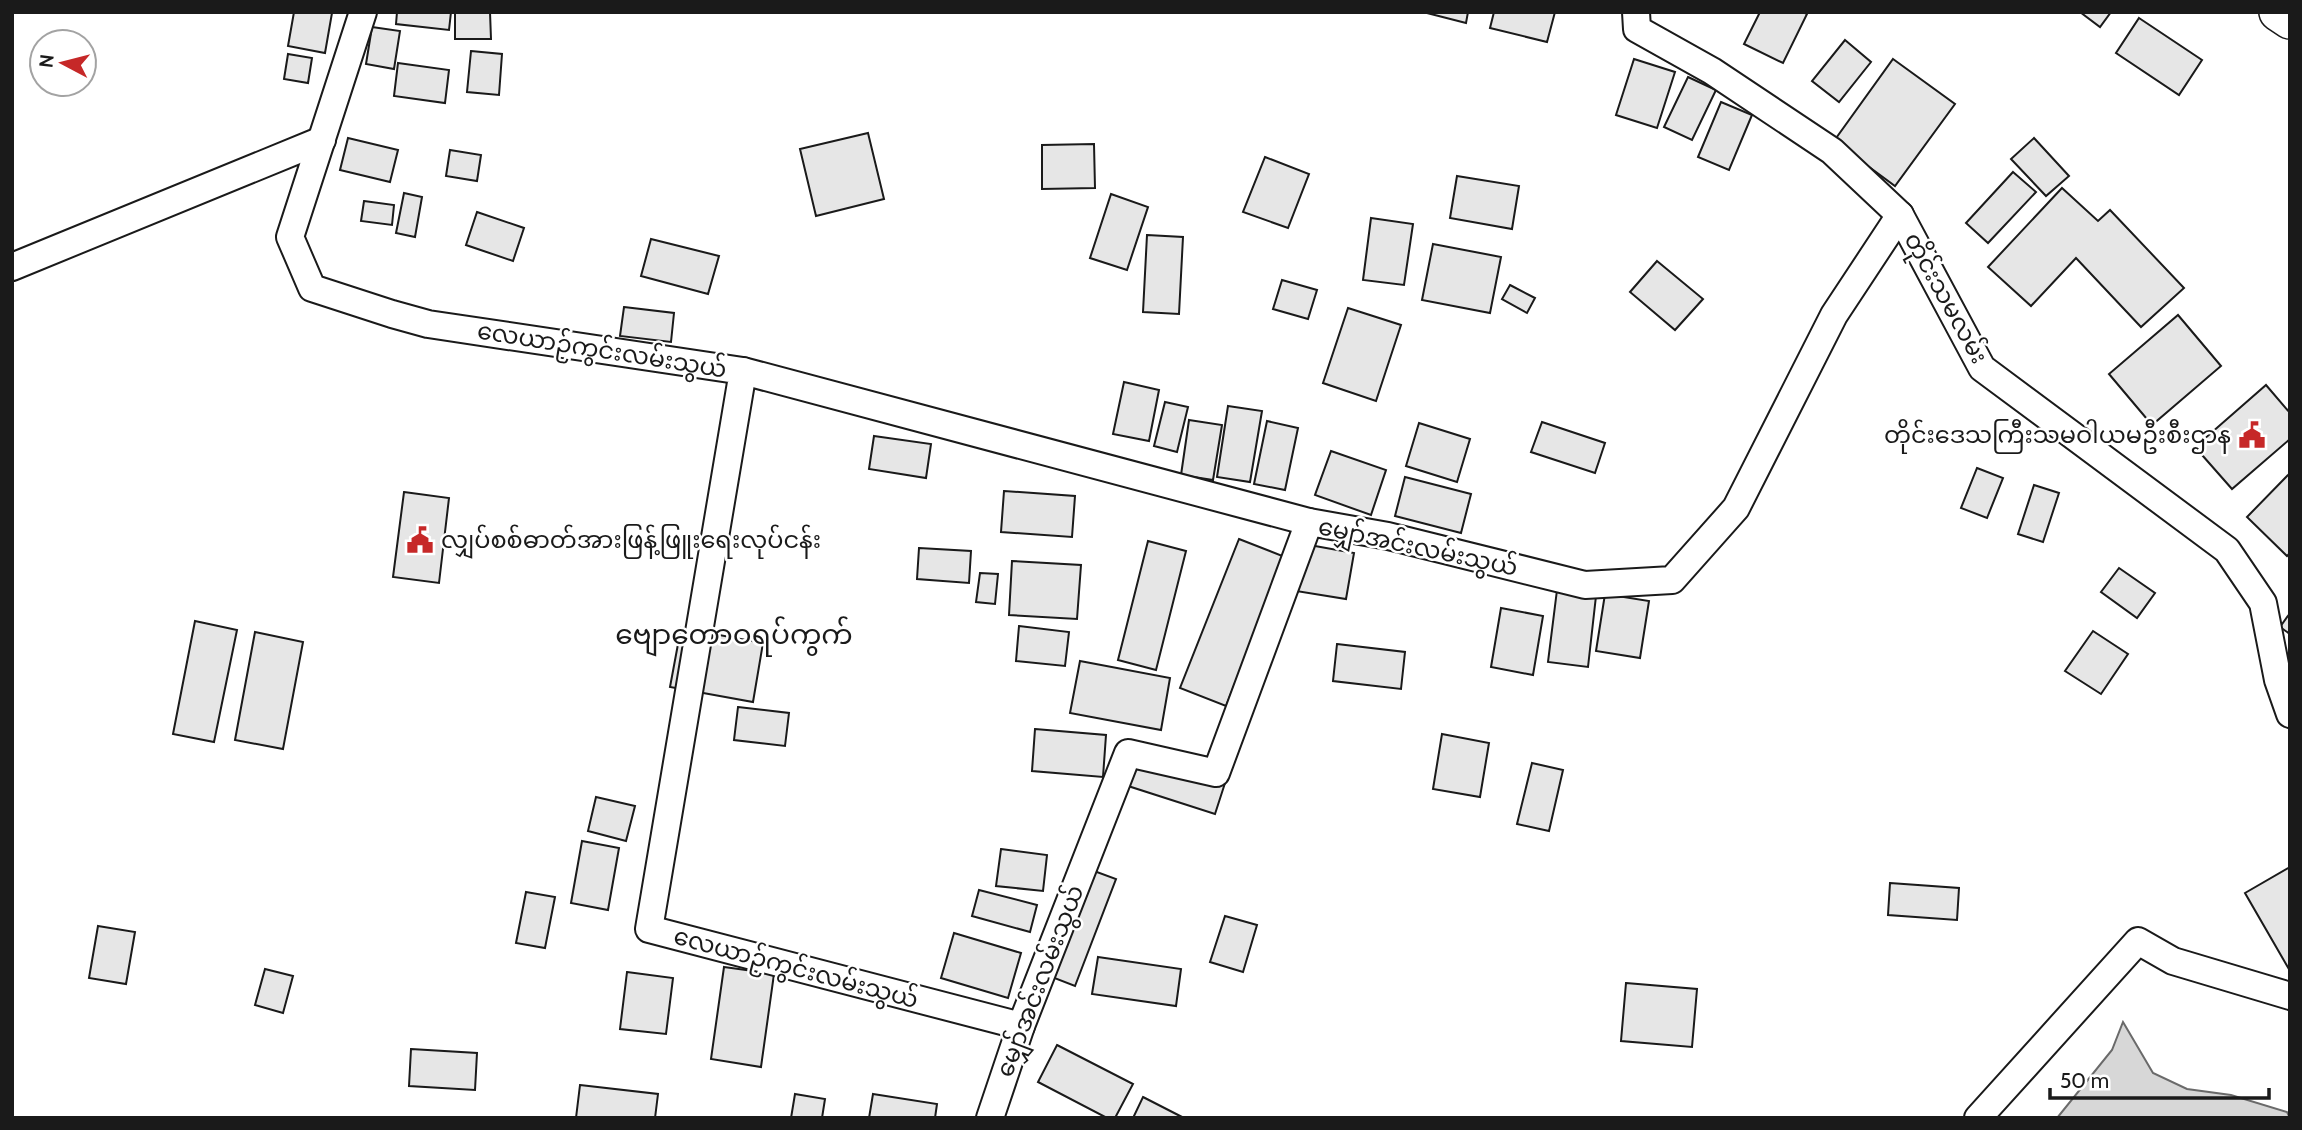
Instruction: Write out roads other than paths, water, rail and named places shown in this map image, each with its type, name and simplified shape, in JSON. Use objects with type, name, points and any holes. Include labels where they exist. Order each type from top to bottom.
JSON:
[{"type":"street","name":"လေယာဉ်ကွင်းလမ်းသွယ်","points":[[363,12],[290,237],[312,288],[428,324],[743,371],[649,929],[1021,1026]]},
{"type":"street","name":"တိုင်းသမလမ်း","points":[[1636,12],[1637,29],[1712,71],[1832,151],[1899,215],[1982,368],[2227,550],[2263,603],[2278,680],[2290,714]]},
{"type":"street","points":[[2278,12],[2290,20]]},
{"type":"street","points":[[12,267],[322,140]]},
{"type":"street","name":"မျှော်အင်းလမ်းသွယ်","points":[[990,1118],[1021,1026],[1129,753],[1216,773],[1309,522],[1388,536],[1585,585],[1672,580],[1736,508],[1835,315],[1899,215]]},
{"type":"street","points":[[743,371],[1309,522]]},
{"type":"street","points":[[1978,1118],[2138,941],[2173,961],[2290,996]]},
{"type":"place","name":"တိုင်းဒေသကြီးသမဝါယမဦးစီးဌာန","points":[[2252,435]]},
{"type":"place","name":"လျှပ်စစ်ဓာတ်အားဖြန့်ဖြူးရေးလုပ်ငန်း","points":[[420,540]]},
{"type":"district","name":"ဗျောတောဝရပ်ကွက်","points":[[734,634]]}]
